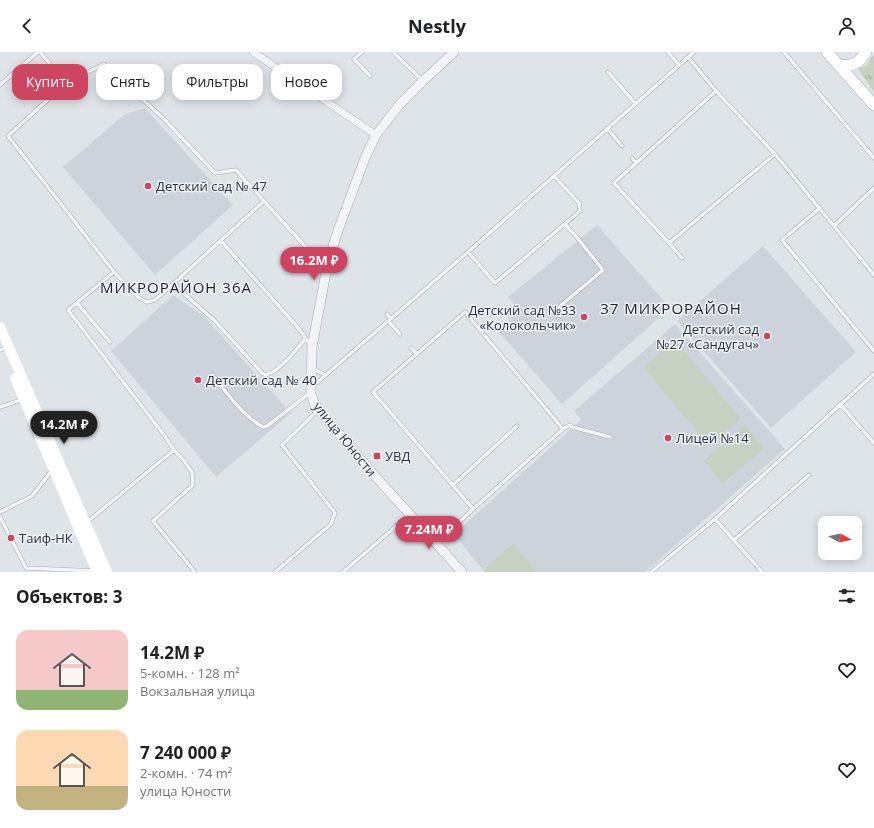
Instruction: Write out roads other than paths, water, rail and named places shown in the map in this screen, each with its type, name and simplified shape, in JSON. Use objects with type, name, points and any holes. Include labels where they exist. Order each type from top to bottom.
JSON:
[{"type":"main road","points":[[827,52],[874,105]]},
{"type":"main road","points":[[838,65],[848,66],[856,63],[862,59],[866,52]]},
{"type":"main road","points":[[0,327],[82,525],[97,571]]},
{"type":"main road","points":[[1,348],[53,468],[107,572]]},
{"type":"street","points":[[253,52],[376,135]]},
{"type":"street","name":"улица Юности","points":[[454,52],[422,81],[400,104],[376,135],[365,158],[340,226],[327,267],[312,347],[310,364],[310,390],[314,403],[318,409],[462,572]]},
{"type":"lane","points":[[0,86],[39,52],[50,64]]},
{"type":"lane","points":[[362,52],[354,59],[370,76]]},
{"type":"lane","points":[[393,52],[422,81]]},
{"type":"lane","points":[[668,52],[679,65]]},
{"type":"lane","points":[[212,375],[254,422],[263,427],[267,426],[468,252],[694,52]]},
{"type":"lane","points":[[784,52],[874,158]]},
{"type":"lane","points":[[688,58],[716,91],[775,154],[874,275]]},
{"type":"lane","points":[[88,72],[104,64],[164,119],[215,173],[236,170],[312,254],[327,267]]},
{"type":"lane","points":[[608,72],[635,103]]},
{"type":"lane","points":[[682,258],[614,183],[716,91]]},
{"type":"lane","points":[[47,100],[8,136],[114,272],[139,298],[147,302],[155,300],[264,201]]},
{"type":"lane","points":[[607,128],[622,146]]},
{"type":"lane","points":[[669,243],[775,154]]},
{"type":"lane","points":[[632,158],[636,163]]},
{"type":"lane","points":[[468,252],[495,283],[580,212],[579,203],[554,176]]},
{"type":"lane","points":[[834,226],[874,188]]},
{"type":"lane","points":[[820,208],[782,240],[874,351]]},
{"type":"lane","points":[[559,307],[602,270],[565,224]]},
{"type":"lane","points":[[221,241],[300,330],[312,347]]},
{"type":"lane","points":[[114,272],[68,310],[192,472],[193,485],[153,521],[195,572]]},
{"type":"lane","points":[[173,284],[215,321],[262,374],[266,375],[272,372],[290,356],[305,339]]},
{"type":"lane","points":[[77,303],[110,342]]},
{"type":"lane","points":[[473,509],[373,392],[465,312],[563,429]]},
{"type":"lane","points":[[387,314],[400,334]]},
{"type":"lane","points":[[412,348],[417,354]]},
{"type":"lane","points":[[310,364],[317,371],[326,375]]},
{"type":"lane","points":[[651,572],[715,519],[874,374]]},
{"type":"lane","points":[[0,407],[24,399]]},
{"type":"lane","points":[[840,404],[872,438],[874,443]]},
{"type":"lane","points":[[275,572],[331,524],[334,513],[282,445],[318,409]]},
{"type":"lane","points":[[437,543],[563,429],[570,425],[572,427],[610,437]]},
{"type":"lane","points":[[453,485],[517,426]]},
{"type":"lane","points":[[82,525],[174,450]]},
{"type":"lane","points":[[0,512],[32,496],[53,468]]},
{"type":"lane","points":[[734,540],[809,475]]},
{"type":"lane","points":[[343,572],[410,514]]},
{"type":"lane","points":[[0,517],[26,568],[97,571]]},
{"type":"lane","points":[[715,519],[762,572]]},
{"type":"place","name":"Детский сад № 47","points":[[148,186]]},
{"type":"place","name":"Детский сад №33 «Колокольчик»","points":[[584,317]]},
{"type":"place","name":"Детский сад №27 «Сандугач»","points":[[767,336]]},
{"type":"place","name":"Детский сад № 40","points":[[198,380]]},
{"type":"place","name":"Лицей №14","points":[[668,438]]},
{"type":"place","name":"УВД","points":[[377,456]]},
{"type":"place","name":"Таиф-НК","points":[[11,538]]},
{"type":"district","name":"МИКРОРАЙОН 36А","points":[[176,288]]},
{"type":"district","name":"37 МИКРОРАЙОН","points":[[671,309]]}]
